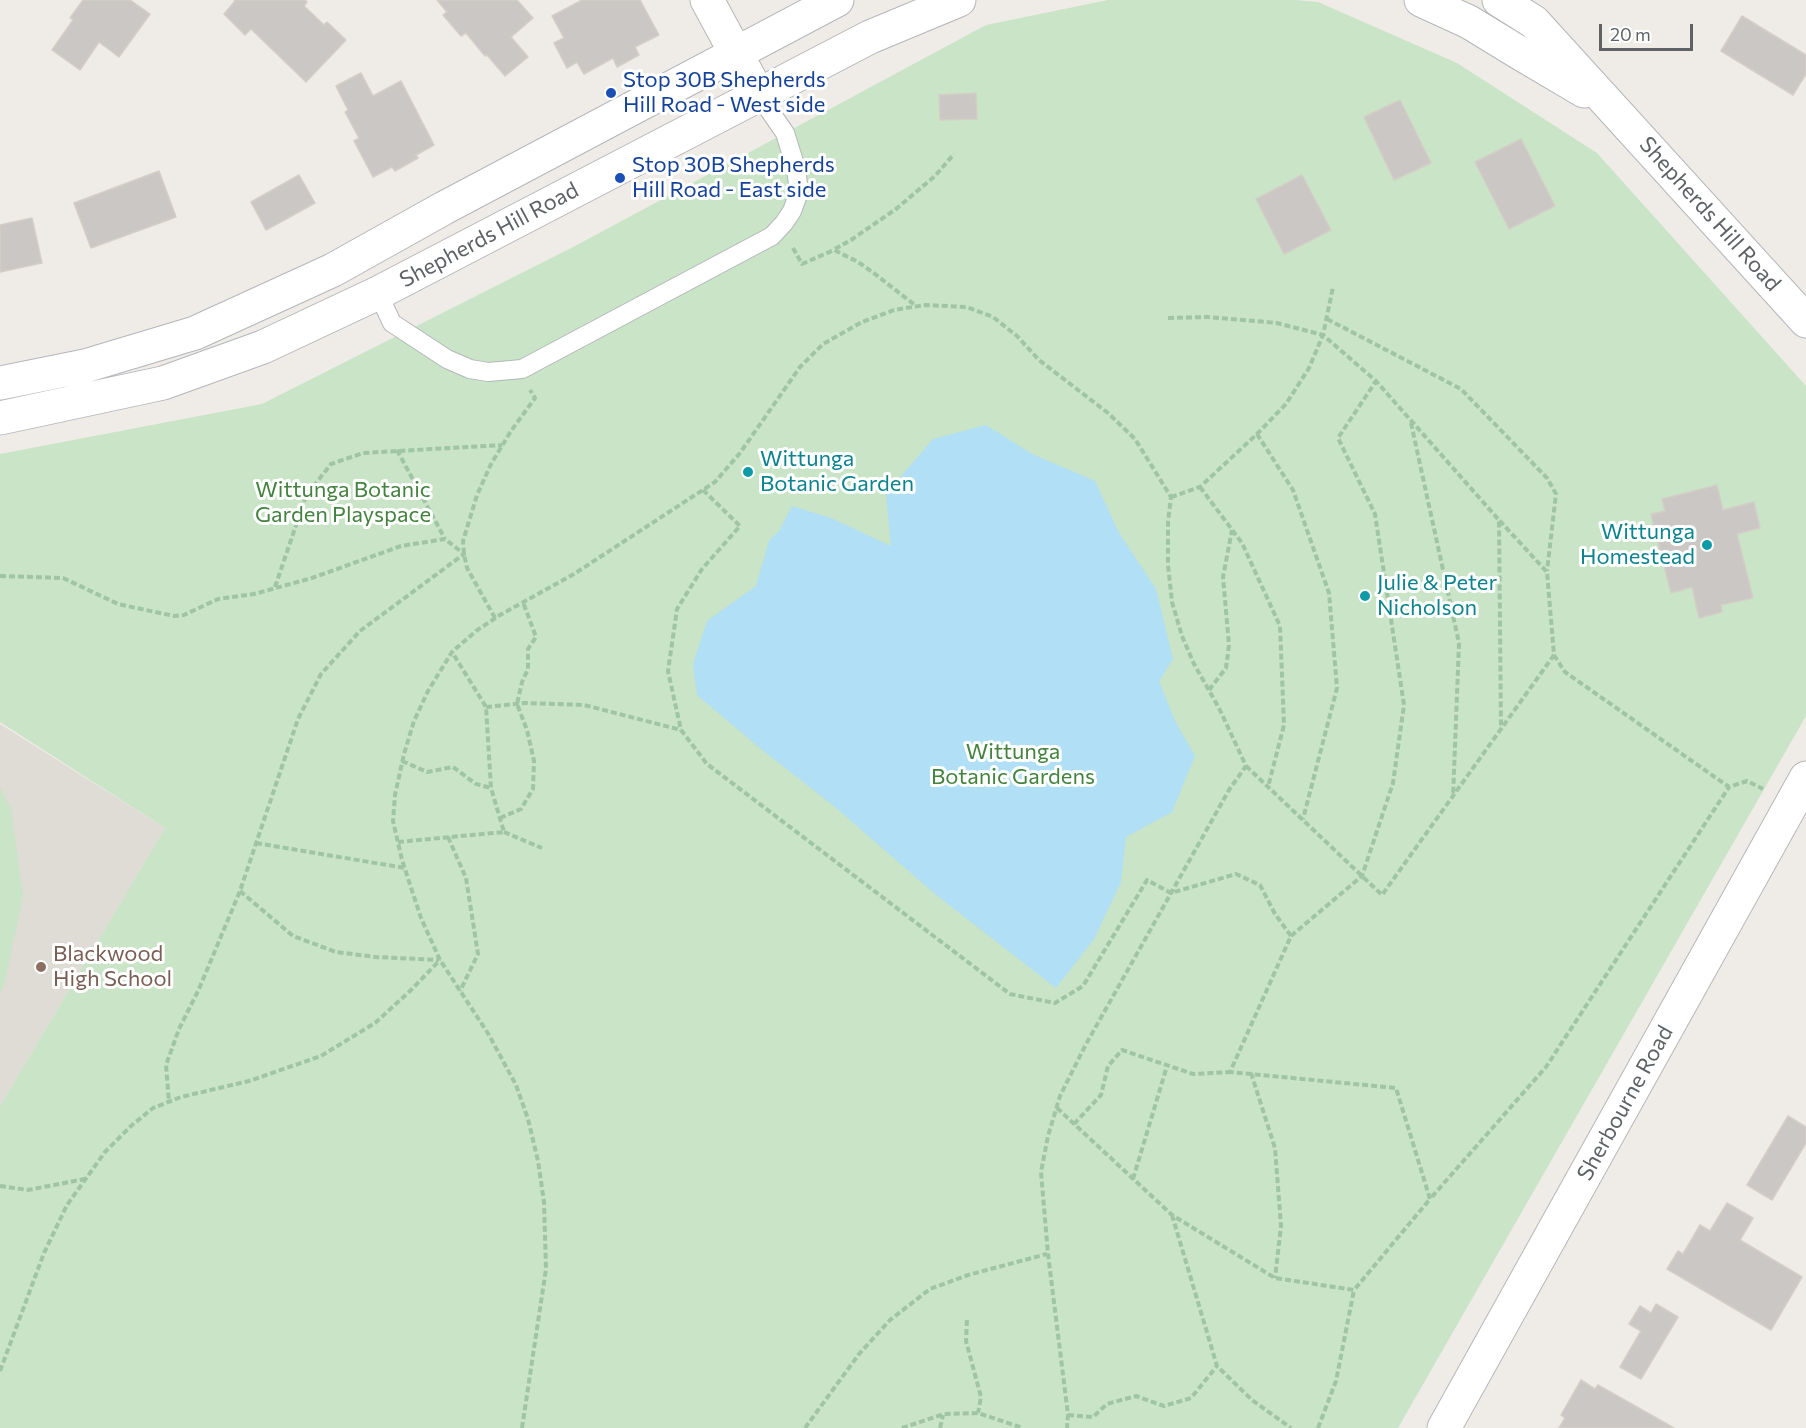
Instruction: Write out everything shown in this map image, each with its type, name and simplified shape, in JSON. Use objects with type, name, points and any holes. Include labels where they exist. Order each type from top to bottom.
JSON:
[{"type":"main road","points":[[707,0],[758,94]]},
{"type":"main road","name":"Shepherds Hill Road","points":[[0,383],[85,366],[195,333],[333,270],[444,208],[837,0]]},
{"type":"main road","name":"Shepherds Hill Road","points":[[0,418],[163,383],[262,347],[378,293],[870,37],[959,0]]},
{"type":"main road","name":"Shepherds Hill Road","points":[[1421,0],[1470,22],[1614,108]]},
{"type":"main road","name":"Shepherds Hill Road","points":[[1499,0],[1534,22],[1806,321]]},
{"type":"main road","points":[[1510,0],[1534,22]]},
{"type":"main road","name":"Sherbourne Road","points":[[1444,1428],[1798,792]]},
{"type":"lane","points":[[378,293],[392,323],[447,359],[470,369],[488,372],[522,369],[772,236],[792,212],[799,192],[796,168],[784,133],[758,94]]},
{"type":"path","points":[[780,226],[802,264],[834,250],[897,209],[935,176],[954,154]]},
{"type":"path","points":[[834,250],[867,268],[916,306]]},
{"type":"path","points":[[1171,497],[1200,487],[1286,404],[1309,368],[1323,335],[1334,287]]},
{"type":"path","points":[[522,1428],[546,1269],[544,1202],[538,1161],[528,1119],[516,1085],[489,1035],[440,960],[421,918],[393,821],[395,795],[402,761],[414,720],[428,691],[452,652],[495,618],[574,574],[715,482],[740,453],[800,367],[823,344],[862,322],[894,310],[925,305],[968,306],[993,317],[1017,336],[1039,360],[1108,412],[1135,439],[1171,497],[1168,554],[1172,602],[1182,636],[1194,664],[1219,708],[1246,766],[1382,895],[1554,655]]},
{"type":"path","points":[[1168,318],[1208,317],[1277,323],[1323,335],[1376,381],[1547,572]]},
{"type":"path","points":[[1327,319],[1461,389],[1547,478],[1556,494],[1547,572],[1554,655],[1565,672],[1729,787]]},
{"type":"path","points":[[495,618],[467,568],[463,541],[477,495],[502,446],[535,398],[518,369]]},
{"type":"path","points":[[1230,1071],[1291,936],[1362,876],[1393,783],[1404,705],[1375,514],[1338,438],[1376,381]]},
{"type":"path","points":[[1411,422],[1459,643],[1452,798]]},
{"type":"path","points":[[1257,434],[1293,490],[1329,593],[1337,688],[1303,819]]},
{"type":"path","points":[[275,588],[306,496],[331,464],[363,453],[502,446]]},
{"type":"path","points":[[398,450],[445,539],[464,554]]},
{"type":"path","points":[[1200,487],[1242,543],[1280,626],[1284,725],[1268,787]]},
{"type":"path","points":[[703,490],[740,526],[702,569],[677,609],[668,670],[681,730],[706,764],[1010,994],[1055,1003],[1083,986],[1148,880],[1171,893],[1236,874],[1260,885],[1275,914],[1291,936]]},
{"type":"path","points":[[1499,520],[1502,730]]},
{"type":"path","points":[[1209,690],[1226,668],[1229,645],[1223,577],[1232,530]]},
{"type":"path","points":[[0,576],[63,578],[118,604],[174,616],[184,615],[218,599],[254,594],[312,578],[400,546],[445,539]]},
{"type":"path","points":[[169,1102],[166,1065],[179,1029],[199,989],[240,891],[298,720],[321,674],[360,631],[464,554]]},
{"type":"path","points":[[500,818],[521,809],[533,789],[534,761],[527,730],[517,704],[522,682],[528,669],[528,649],[536,637],[523,602]]},
{"type":"path","points":[[452,652],[486,708],[491,788],[504,832]]},
{"type":"path","points":[[486,708],[517,704],[584,705],[681,730]]},
{"type":"path","points":[[402,761],[428,772],[453,767],[476,784],[491,788]]},
{"type":"path","points":[[1067,1428],[1068,1415],[1048,1254],[1041,1172],[1048,1136],[1060,1096],[1085,1046],[1229,790],[1246,766]]},
{"type":"path","points":[[1318,1428],[1336,1381],[1354,1290],[1546,1067],[1729,787],[1747,781],[1798,792]]},
{"type":"path","points":[[398,842],[504,832],[542,848]]},
{"type":"path","points":[[448,837],[466,878],[478,954],[460,991]]},
{"type":"path","points":[[256,843],[405,868]]},
{"type":"path","points":[[240,891],[293,936],[336,952],[376,957],[440,960]]},
{"type":"path","points":[[0,1371],[44,1253],[67,1205],[105,1152],[131,1126],[153,1108],[169,1102],[249,1081],[321,1056],[375,1023],[440,960]]},
{"type":"path","points":[[1074,1124],[1101,1095],[1108,1066],[1122,1050],[1193,1074],[1230,1071],[1396,1088],[1430,1199]]},
{"type":"path","points":[[1133,1179],[1167,1066]]},
{"type":"path","points":[[1251,1073],[1275,1148],[1281,1226],[1275,1278]]},
{"type":"path","points":[[1057,1108],[1172,1215],[1275,1278],[1354,1290]]},
{"type":"path","points":[[0,1186],[28,1191],[86,1178]]},
{"type":"path","points":[[1172,1215],[1217,1366],[1252,1400],[1291,1428]]},
{"type":"path","points":[[805,1428],[859,1354],[890,1320],[930,1289],[968,1275],[1048,1254]]},
{"type":"path","points":[[967,1320],[966,1341],[981,1397],[978,1413]]},
{"type":"path","points":[[1068,1415],[1093,1417],[1107,1404],[1137,1396],[1164,1406],[1191,1398],[1217,1366]]},
{"type":"path","points":[[902,1428],[944,1414],[978,1413],[1023,1428]]},
{"type":"path","points":[[940,1428],[944,1414]]},
{"type":"shaded area","name":"Blackwood High School","points":[[0,724],[165,828],[0,1106]]},
{"type":"green space","name":"Wittunga Botanic Gardens","points":[[1108,0],[1318,2],[1457,63],[1597,153],[1806,386],[1806,716],[1398,1428],[0,1428],[0,1106],[165,828],[0,722],[0,454],[262,404],[577,245],[986,25]]},
{"type":"green space","points":[[0,788],[11,808],[23,896],[5,982],[0,993]]},
{"type":"water","points":[[986,425],[1032,454],[1095,481],[1119,533],[1156,589],[1173,659],[1159,681],[1175,721],[1195,756],[1172,812],[1126,837],[1121,882],[1094,939],[1056,988],[935,894],[835,807],[697,695],[693,664],[707,621],[756,586],[769,541],[779,531],[792,506],[831,518],[891,546],[886,494],[933,439]]},
{"type":"building","points":[[83,0],[130,0],[150,14],[119,57],[99,42],[80,70],[52,50],[73,20],[70,18]]},
{"type":"building","points":[[234,0],[305,0],[307,2],[304,6],[324,25],[327,22],[346,40],[306,82],[251,29],[245,35],[224,14]]},
{"type":"building","points":[[437,0],[517,0],[533,18],[511,37],[528,57],[505,76],[466,33],[461,36],[443,15],[447,12]]},
{"type":"building","points":[[582,0],[640,0],[659,35],[635,47],[639,55],[617,67],[613,58],[584,74],[577,62],[567,68],[554,43],[564,38],[552,16]]},
{"type":"building","points":[[1742,16],[1806,55],[1806,74],[1793,95],[1721,51]]},
{"type":"building","points":[[361,73],[373,96],[401,81],[434,145],[416,155],[418,158],[395,171],[392,167],[373,177],[354,141],[359,138],[345,112],[348,110],[336,86]]},
{"type":"building","points":[[976,93],[977,119],[940,120],[939,95]]},
{"type":"building","points":[[1400,100],[1431,163],[1394,180],[1364,117]]},
{"type":"building","points":[[1521,139],[1555,206],[1509,229],[1475,162]]},
{"type":"building","points":[[159,171],[176,217],[91,248],[74,203]]},
{"type":"building","points":[[299,175],[315,203],[266,230],[251,202]]},
{"type":"building","points":[[1302,175],[1331,230],[1284,254],[1256,199]]},
{"type":"building","points":[[32,218],[42,263],[0,272],[0,225]]},
{"type":"building","points":[[1717,485],[1723,510],[1754,502],[1760,528],[1737,534],[1753,598],[1721,605],[1722,612],[1699,618],[1692,587],[1671,593],[1651,514],[1665,511],[1662,499]]},
{"type":"building","points":[[1788,1116],[1806,1127],[1806,1143],[1772,1200],[1747,1185]]},
{"type":"building","points":[[1727,1203],[1753,1218],[1740,1240],[1802,1277],[1771,1330],[1667,1269],[1678,1251],[1683,1254],[1700,1225],[1710,1231]]},
{"type":"building","points":[[1656,1304],[1678,1317],[1641,1379],[1620,1367],[1641,1331],[1629,1324],[1640,1306],[1651,1313]]},
{"type":"building","points":[[1581,1380],[1595,1389],[1598,1385],[1674,1428],[1559,1428],[1565,1418],[1561,1415]]},
{"type":"place","name":"Stop 30B Shepherds Hill Road - West side","points":[[611,93]]},
{"type":"place","name":"Stop 30B Shepherds Hill Road - East side","points":[[620,178]]},
{"type":"place","name":"Wittunga Botanic Garden","points":[[748,472]]},
{"type":"place","name":"Wittunga Homestead","points":[[1707,545]]},
{"type":"place","name":"Julie & Peter Nicholson","points":[[1365,596]]},
{"type":"place","name":"Blackwood High School","points":[[41,967]]},
{"type":"park label","name":"Wittunga Botanic Garden Playspace","points":[[343,502]]}]
